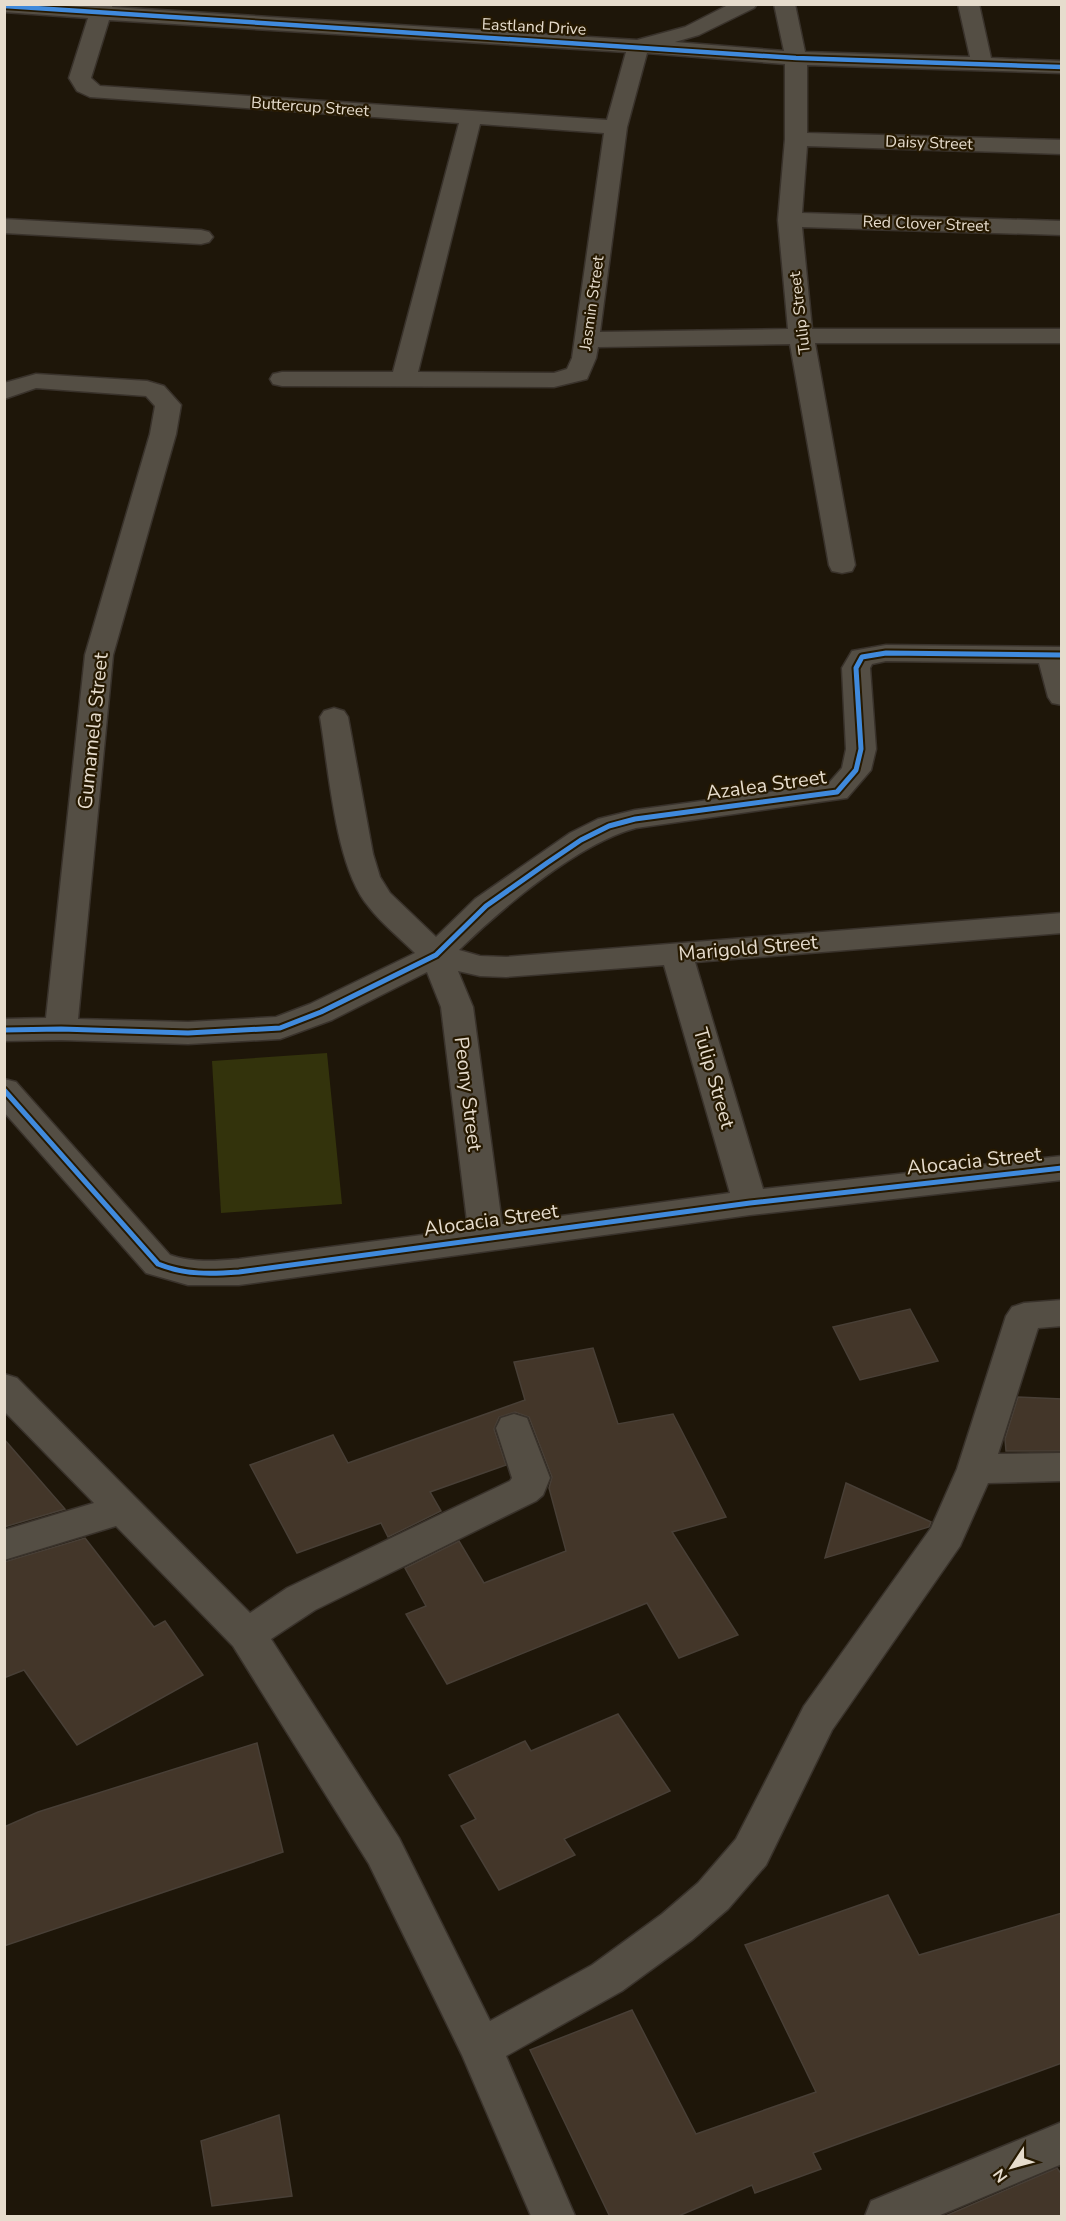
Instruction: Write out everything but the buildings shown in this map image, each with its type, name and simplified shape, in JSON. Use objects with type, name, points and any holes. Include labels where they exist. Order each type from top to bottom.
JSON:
[{"type":"street","points":[[638,45],[692,31],[747,4]]},
{"type":"street","name":"Tulip Street","points":[[784,4],[796,58],[796,139],[790,220],[801,336],[842,565]]},
{"type":"street","points":[[968,4],[982,64]]},
{"type":"street","name":"Eastland Drive","points":[[4,6],[101,8],[313,28],[638,45],[796,58],[1062,68]]},
{"type":"street","name":"Buttercup Street","points":[[101,8],[80,78],[81,84],[88,89],[111,93],[616,127]]},
{"type":"street","name":"Jasmin Street","points":[[282,379],[567,378],[578,374],[582,368],[616,127],[638,45]]},
{"type":"street","points":[[404,378],[471,118]]},
{"type":"street","name":"Daisy Street","points":[[796,139],[1062,147]]},
{"type":"street","name":"Red Clover Street","points":[[790,220],[1062,228]]},
{"type":"street","points":[[4,226],[201,237]]},
{"type":"street","points":[[586,340],[801,336],[1058,343]]},
{"type":"street","name":"Gumamela Street","points":[[4,392],[36,381],[147,389],[155,391],[168,405],[163,434],[99,655],[61,1029]]},
{"type":"street","name":"Azalea Street","points":[[436,955],[486,906],[572,846],[609,826],[635,819],[837,792],[856,770],[861,748],[856,668],[862,657],[886,653],[1056,655]]},
{"type":"street","points":[[1056,655],[1062,697]]},
{"type":"street","points":[[4,1030],[61,1029],[188,1033],[280,1028],[321,1012],[436,955],[379,900],[365,877],[358,854],[334,717]]},
{"type":"street","name":"Marigold Street","points":[[436,955],[480,966],[506,967],[1062,923]]},
{"type":"street","name":"Tulip Street","points":[[677,954],[750,1203]]},
{"type":"street","name":"Peony Street","points":[[436,955],[457,1007],[486,1237]]},
{"type":"street","name":"Alocacia Street","points":[[4,1090],[158,1264],[174,1272],[214,1274],[239,1272],[750,1203],[1062,1168]]},
{"type":"street","points":[[481,2048],[607,1978],[706,1902],[744,1861],[751,1852],[818,1718],[946,1535],[975,1468],[1024,1316],[1062,1312]]},
{"type":"street","points":[[4,1388],[248,1635],[384,1851],[481,2048],[553,2217]]},
{"type":"street","points":[[248,1635],[301,1599],[523,1491],[530,1485],[531,1478],[514,1428]]},
{"type":"street","points":[[975,1468],[1062,1467]]},
{"type":"street","points":[[4,1545],[122,1509]]},
{"type":"street","points":[[887,2217],[1062,2143]]},
{"type":"shaded area","points":[[327,1053],[342,1204],[221,1213],[212,1061]]},
{"type":"cycle path","points":[[4,6],[796,58],[1062,67]]},
{"type":"cycle path","points":[[4,1030],[61,1029],[188,1033],[280,1028],[321,1012],[436,955],[486,906],[581,840],[609,826],[635,819],[837,792],[856,770],[861,749],[856,668],[862,657],[886,653],[1062,655]]},
{"type":"cycle path","points":[[4,1090],[158,1264],[178,1271],[198,1273],[239,1272],[750,1203],[1062,1168]]}]
